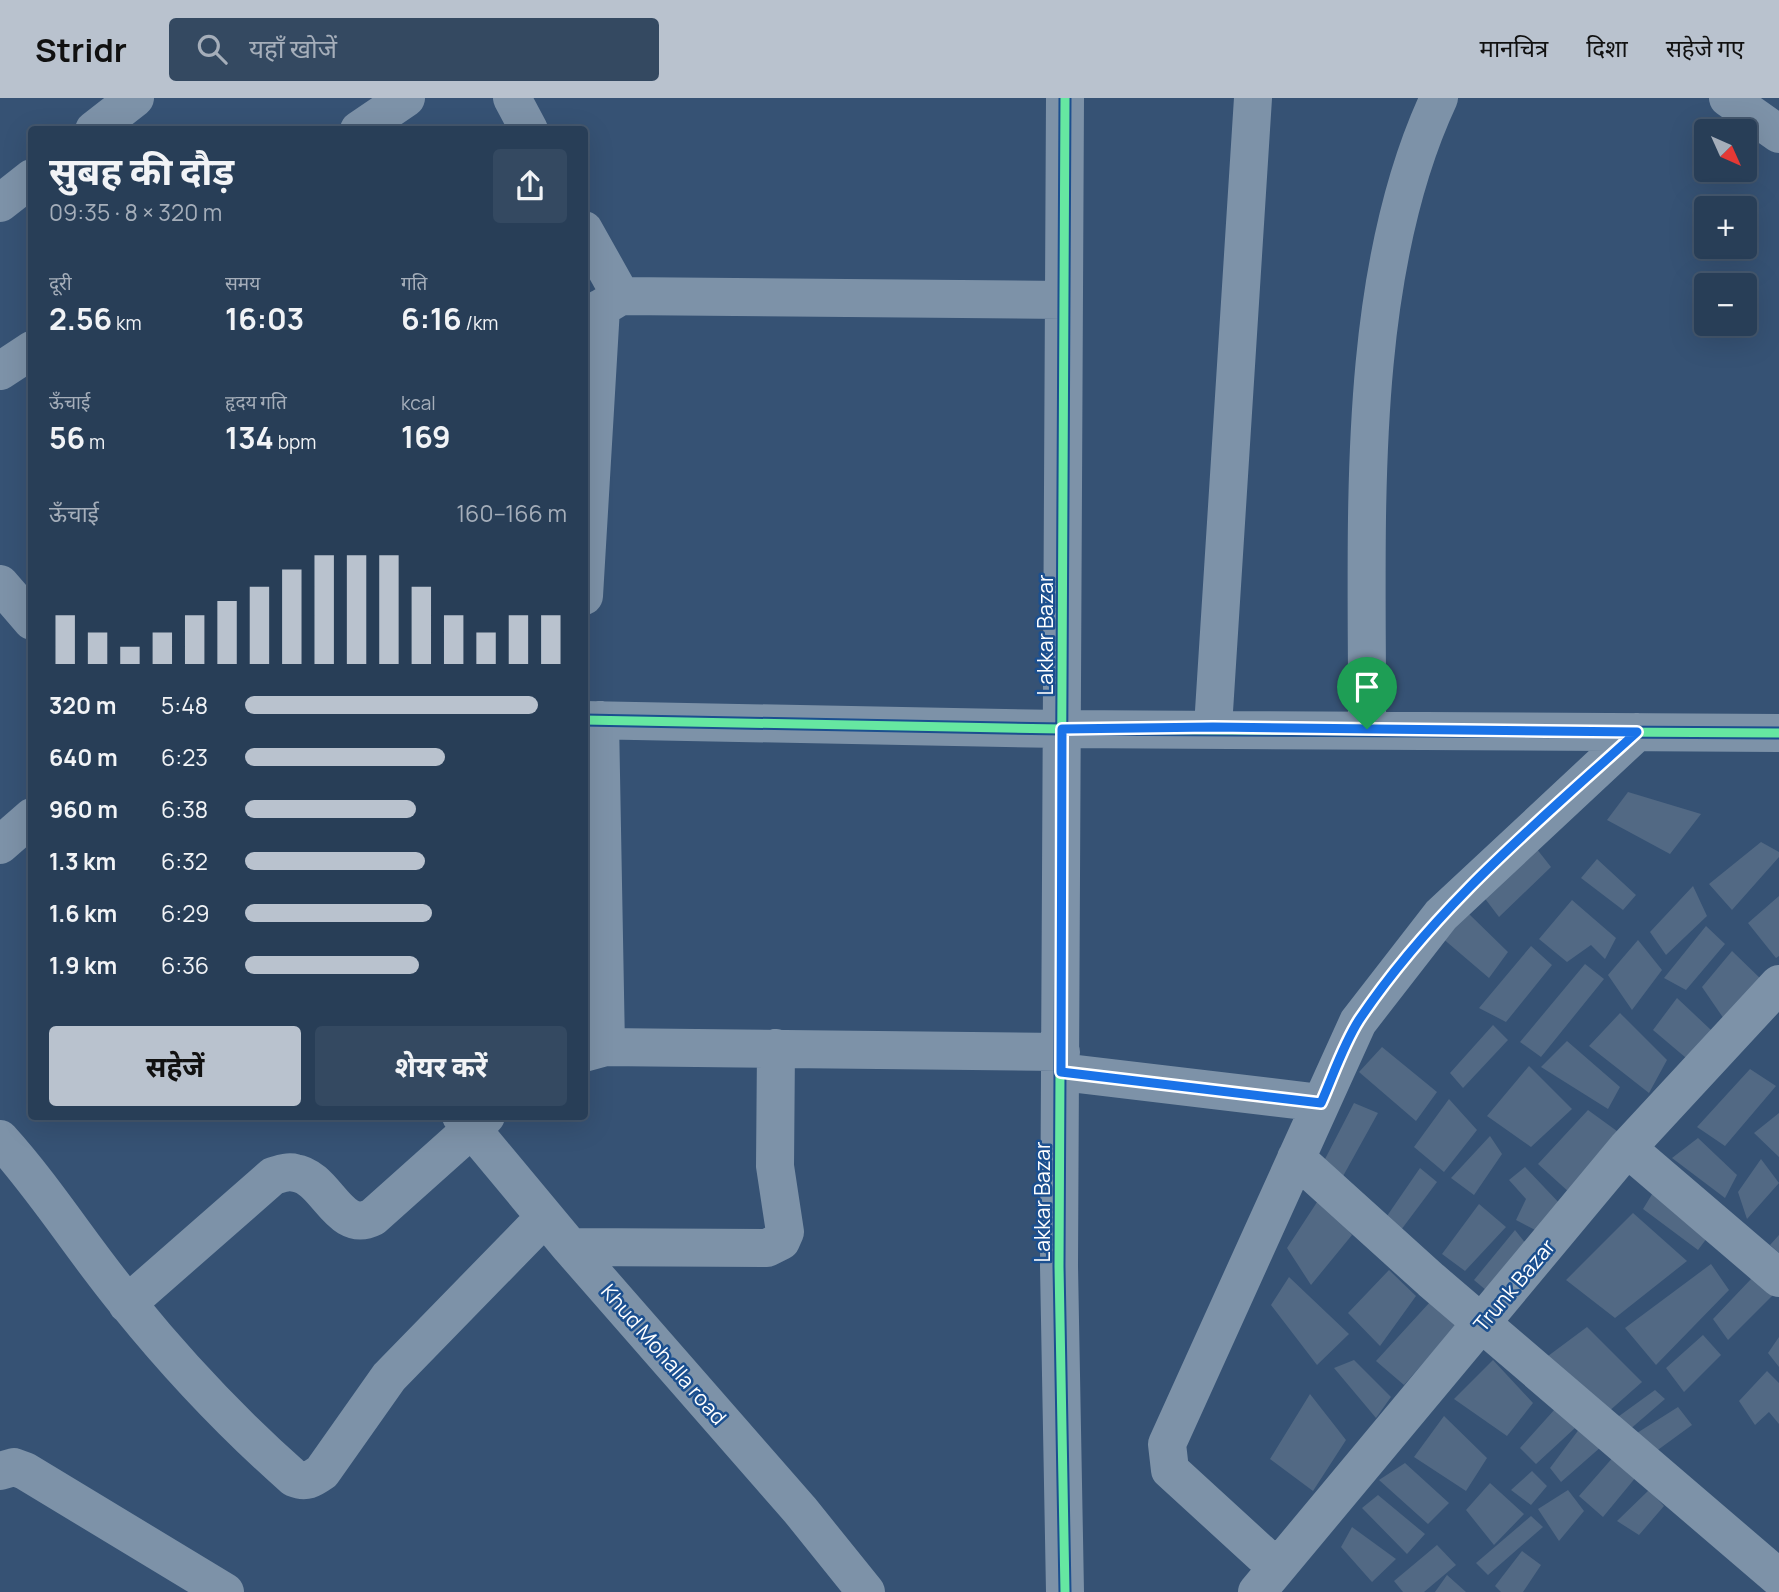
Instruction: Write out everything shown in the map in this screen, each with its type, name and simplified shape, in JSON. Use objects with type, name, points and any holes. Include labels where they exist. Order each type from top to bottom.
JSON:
[{"type":"street","points":[[99,126],[135,98]]},
{"type":"street","points":[[365,126],[406,98]]},
{"type":"street","points":[[512,98],[527,126]]},
{"type":"street","name":"Lakkar Bazar","points":[[1065,98],[1059,1266],[1065,1592]]},
{"type":"street","points":[[1213,727],[1253,98]]},
{"type":"street","points":[[1367,729],[1369,478],[1380,315],[1385,278],[1410,172],[1439,98]]},
{"type":"street","points":[[1728,98],[1779,134]]},
{"type":"street","points":[[0,203],[28,181]]},
{"type":"street","points":[[588,247],[602,307],[588,532]]},
{"type":"street","points":[[602,307],[1065,299]]},
{"type":"street","points":[[0,584],[28,616]]},
{"type":"street","points":[[1321,1103],[1061,1062],[776,1048],[595,1050],[592,720],[1062,729],[1213,727],[1779,733]]},
{"type":"street","points":[[1265,1585],[1170,1470],[1167,1444],[1357,1023],[1422,935],[1484,872],[1637,732]]},
{"type":"street","points":[[0,845],[28,820]]},
{"type":"street","name":"Trunk Bazar","points":[[1265,1585],[1627,1148],[1779,984]]},
{"type":"street","points":[[570,1247],[767,1248],[781,1241],[785,1232],[775,1166],[776,1048]]},
{"type":"street","points":[[127,1304],[273,1176],[298,1173],[310,1180],[345,1215],[353,1221],[363,1222],[373,1217],[473,1120]]},
{"type":"street","name":"Khud Mohalla road","points":[[473,1120],[545,1217],[800,1510],[866,1592]]},
{"type":"street","points":[[0,1139],[25,1167],[127,1304],[229,1419],[294,1478],[307,1481],[322,1472],[389,1377],[545,1217]]},
{"type":"street","points":[[1627,1148],[1779,1279]]},
{"type":"street","points":[[1296,1158],[1779,1579],[1763,1592]]},
{"type":"street","points":[[0,1471],[14,1467],[25,1471],[203,1586]]},
{"type":"building","points":[[1628,792],[1701,814],[1670,854],[1607,820]]},
{"type":"building","points":[[1761,842],[1779,852],[1779,857],[1732,910],[1709,884]]},
{"type":"building","points":[[1536,848],[1551,867],[1499,917],[1483,896]]},
{"type":"building","points":[[1597,859],[1636,895],[1623,910],[1581,878]]},
{"type":"building","points":[[1693,886],[1707,916],[1666,955],[1650,932]]},
{"type":"building","points":[[1779,896],[1779,956],[1776,958],[1748,923]]},
{"type":"building","points":[[1572,900],[1616,938],[1605,959],[1591,945],[1567,962],[1539,939]]},
{"type":"building","points":[[1469,914],[1508,952],[1489,978],[1441,937]]},
{"type":"building","points":[[1706,926],[1725,944],[1686,990],[1664,978]]},
{"type":"building","points":[[1638,940],[1662,970],[1632,1010],[1608,975]]},
{"type":"building","points":[[1531,946],[1552,965],[1506,1022],[1479,1008]]},
{"type":"building","points":[[1732,951],[1763,981],[1724,1019],[1702,987]]},
{"type":"building","points":[[1585,964],[1604,979],[1541,1057],[1520,1042]]},
{"type":"building","points":[[1677,998],[1711,1030],[1692,1063],[1653,1030]]},
{"type":"building","points":[[1620,1013],[1667,1060],[1649,1093],[1589,1046]]},
{"type":"building","points":[[1493,1025],[1508,1040],[1463,1088],[1450,1073]]},
{"type":"building","points":[[1567,1041],[1620,1087],[1608,1109],[1541,1067]]},
{"type":"building","points":[[1382,1047],[1437,1092],[1416,1121],[1359,1072]]},
{"type":"building","points":[[1529,1066],[1572,1109],[1531,1147],[1487,1116]]},
{"type":"building","points":[[1750,1069],[1776,1086],[1725,1146],[1697,1127]]},
{"type":"building","points":[[1449,1099],[1477,1130],[1444,1172],[1414,1147]]},
{"type":"building","points":[[1354,1103],[1378,1113],[1342,1178],[1324,1161]]},
{"type":"building","points":[[1588,1110],[1621,1134],[1570,1193],[1538,1164]]},
{"type":"building","points":[[1779,1113],[1779,1157],[1754,1133]]},
{"type":"building","points":[[1490,1136],[1502,1154],[1474,1195],[1451,1178]]},
{"type":"building","points":[[1698,1138],[1737,1175],[1725,1198],[1672,1158]]},
{"type":"building","points":[[1761,1159],[1779,1183],[1747,1219],[1738,1192]]},
{"type":"building","points":[[1525,1167],[1563,1207],[1543,1234],[1516,1220],[1526,1199],[1509,1180]]},
{"type":"building","points":[[1420,1168],[1437,1182],[1401,1230],[1387,1216]]},
{"type":"building","points":[[1654,1191],[1710,1234],[1698,1250],[1643,1209]]},
{"type":"building","points":[[1321,1196],[1352,1235],[1311,1285],[1287,1248]]},
{"type":"building","points":[[1479,1204],[1506,1227],[1465,1271],[1442,1254]]},
{"type":"building","points":[[1633,1213],[1687,1261],[1615,1318],[1566,1280]]},
{"type":"building","points":[[1515,1230],[1527,1245],[1487,1291],[1474,1280]]},
{"type":"building","points":[[1779,1235],[1779,1253],[1770,1245]]},
{"type":"building","points":[[1711,1264],[1729,1290],[1656,1365],[1625,1328]]},
{"type":"building","points":[[1389,1270],[1416,1296],[1380,1346],[1348,1313]]},
{"type":"building","points":[[1289,1277],[1349,1334],[1317,1365],[1271,1305]]},
{"type":"building","points":[[1752,1278],[1774,1294],[1728,1340],[1713,1319]]},
{"type":"building","points":[[1430,1302],[1460,1321],[1404,1385],[1376,1361]]},
{"type":"building","points":[[1587,1327],[1642,1382],[1607,1413],[1548,1356]]},
{"type":"building","points":[[1703,1335],[1721,1355],[1684,1392],[1666,1368]]},
{"type":"building","points":[[1779,1337],[1779,1367],[1768,1353]]},
{"type":"building","points":[[1354,1360],[1391,1397],[1376,1418],[1334,1368]]},
{"type":"building","points":[[1493,1360],[1533,1403],[1507,1436],[1454,1399]]},
{"type":"building","points":[[1767,1371],[1779,1383],[1779,1424],[1769,1412],[1755,1425],[1739,1401]]},
{"type":"building","points":[[1655,1390],[1665,1399],[1628,1431],[1615,1419]]},
{"type":"building","points":[[1310,1394],[1346,1440],[1313,1491],[1270,1459]]},
{"type":"building","points":[[1678,1407],[1692,1425],[1655,1452],[1637,1433]]},
{"type":"building","points":[[1555,1409],[1575,1428],[1536,1464],[1520,1448]]},
{"type":"building","points":[[1444,1416],[1487,1458],[1466,1491],[1414,1457]]},
{"type":"building","points":[[1583,1424],[1602,1446],[1561,1482],[1550,1468]]},
{"type":"building","points":[[1615,1455],[1636,1477],[1603,1517],[1579,1496]]},
{"type":"building","points":[[1405,1463],[1449,1503],[1428,1524],[1379,1480]]},
{"type":"building","points":[[1532,1471],[1547,1486],[1531,1505],[1511,1490]]},
{"type":"building","points":[[1490,1483],[1524,1514],[1494,1545],[1466,1510]]},
{"type":"building","points":[[1568,1490],[1584,1511],[1559,1541],[1538,1509]]},
{"type":"building","points":[[1649,1490],[1664,1506],[1639,1535],[1617,1521]]},
{"type":"building","points":[[1378,1495],[1425,1534],[1407,1554],[1362,1508]]},
{"type":"building","points":[[1531,1516],[1543,1527],[1488,1575],[1476,1563]]},
{"type":"building","points":[[1352,1527],[1396,1559],[1372,1582],[1341,1547]]},
{"type":"building","points":[[1437,1545],[1456,1565],[1424,1592],[1403,1592],[1394,1581]]},
{"type":"building","points":[[1522,1551],[1541,1565],[1523,1592],[1501,1592],[1495,1586]]},
{"type":"building","points":[[1447,1575],[1466,1592],[1435,1592]]},
{"type":"cycle path","points":[[1065,98],[1059,1266],[1065,1592]]},
{"type":"cycle path","points":[[588,720],[1062,729],[1779,733]]},
{"type":"route","points":[[1062,729],[1367,729],[1637,732],[1484,872],[1422,935],[1357,1023],[1321,1103],[1061,1072],[1062,729]]}]
